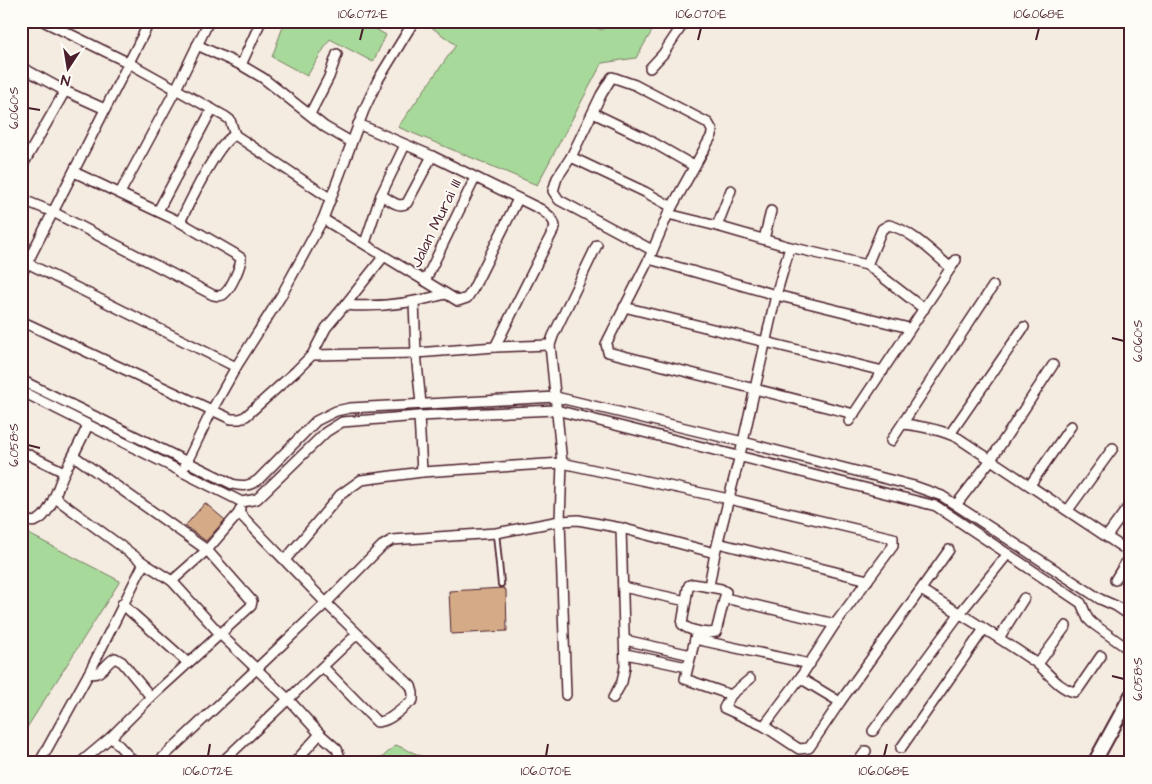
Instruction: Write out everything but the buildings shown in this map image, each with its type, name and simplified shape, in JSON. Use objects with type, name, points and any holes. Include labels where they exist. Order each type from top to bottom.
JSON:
[{"type":"street","points":[[43,21],[130,63],[230,120],[235,135],[331,199]]},
{"type":"street","points":[[120,193],[176,89],[209,21]]},
{"type":"street","points":[[241,65],[261,21]]},
{"type":"street","points":[[181,472],[236,367],[280,296],[323,219],[358,124],[378,80],[414,21]]},
{"type":"street","points":[[650,68],[663,54],[685,21]]},
{"type":"street","points":[[21,275],[24,261],[53,212],[130,63],[146,22]]},
{"type":"street","points":[[197,45],[241,65],[263,78],[325,126],[351,142]]},
{"type":"street","points":[[310,114],[329,77],[337,54]]},
{"type":"street","points":[[22,68],[65,91],[105,109]]},
{"type":"street","points":[[867,265],[882,229],[889,225],[908,233],[953,264],[852,418],[754,388],[608,352],[606,344],[650,255],[670,211],[712,135],[712,130],[708,123],[635,85],[615,77],[609,80],[571,157],[554,185],[553,191],[559,200],[650,255],[776,295],[910,328]]},
{"type":"street","points":[[21,168],[65,91]]},
{"type":"street","points":[[158,210],[212,109]]},
{"type":"street","points":[[593,112],[645,138],[694,166]]},
{"type":"street","points":[[358,124],[432,156],[548,214],[554,222],[555,227],[494,347]]},
{"type":"street","points":[[180,222],[212,162],[229,139],[235,135]]},
{"type":"street","points":[[365,243],[381,195],[405,145]]},
{"type":"street","points":[[381,195],[398,205],[403,206],[407,203],[432,156]]},
{"type":"street","points":[[571,157],[645,192],[670,211],[790,247],[867,265],[924,308]]},
{"type":"street","points":[[21,199],[53,212],[213,295],[220,296],[225,294],[241,265],[241,258],[158,210],[74,172]]},
{"type":"street","name":"Jalan Murai III","points":[[425,281],[474,178]]},
{"type":"street","points":[[717,226],[731,190]]},
{"type":"street","points":[[323,219],[458,300],[467,298],[473,289],[518,199]]},
{"type":"street","points":[[764,238],[771,212]]},
{"type":"street","points":[[566,695],[560,521],[562,463],[550,345],[597,245]]},
{"type":"street","points":[[709,586],[715,553],[740,455],[765,341],[790,247]]},
{"type":"street","points":[[21,321],[231,419],[240,419],[246,416],[312,355],[326,328],[384,256]]},
{"type":"street","points":[[24,261],[236,367]]},
{"type":"street","points":[[891,441],[993,286]]},
{"type":"street","points":[[345,305],[363,306],[414,302],[446,294]]},
{"type":"street","points":[[414,302],[421,404]]},
{"type":"street","points":[[624,307],[882,371]]},
{"type":"street","points":[[950,434],[1024,327]]},
{"type":"street","points":[[312,355],[416,353],[550,345]]},
{"type":"street","points":[[956,505],[990,461],[1052,365]]},
{"type":"street","points":[[21,380],[241,487],[250,485],[258,480],[316,421],[350,408],[556,397],[743,442],[914,486],[942,496],[1100,599],[1116,606],[1131,616]]},
{"type":"street","points":[[34,398],[39,389]]},
{"type":"street","points":[[21,391],[242,502],[257,498],[333,427],[342,422],[419,416],[556,410],[936,506],[1081,603],[1088,619],[1092,623],[1131,651]]},
{"type":"street","points":[[395,406],[397,418]]},
{"type":"street","points":[[419,416],[422,472]]},
{"type":"street","points":[[903,424],[950,434],[1131,553],[1115,580]]},
{"type":"street","points":[[21,517],[28,521],[37,521],[43,516],[88,425]]},
{"type":"street","points":[[1030,485],[1070,426]]},
{"type":"street","points":[[1068,510],[1113,448]]},
{"type":"street","points":[[21,452],[64,472]]},
{"type":"street","points":[[74,456],[207,550],[252,601],[251,606],[151,696],[112,737],[80,763]]},
{"type":"street","points":[[285,560],[340,495],[361,480],[422,472],[562,463],[729,499],[893,538],[893,546],[835,624],[810,664],[764,726]]},
{"type":"street","points":[[936,506],[942,496]]},
{"type":"street","points":[[54,497],[144,563],[172,581],[220,634],[337,749],[339,755],[333,763]]},
{"type":"street","points":[[172,581],[207,550],[239,513],[242,502]]},
{"type":"street","points":[[1107,536],[1131,503]]},
{"type":"street","points":[[239,513],[326,603],[411,686],[413,700],[389,718],[382,722],[377,722],[323,667]]},
{"type":"street","points":[[157,763],[326,603],[382,546],[392,540],[496,533],[560,521],[578,520],[621,528],[715,553]]},
{"type":"street","points":[[613,698],[622,682],[626,654],[621,528]]},
{"type":"street","points":[[718,543],[868,580]]},
{"type":"street","points":[[750,679],[731,695],[724,707],[726,710],[764,726],[800,749],[805,750],[809,748],[949,550]]},
{"type":"street","points":[[873,731],[960,613],[1007,555]]},
{"type":"street","points":[[42,758],[144,563]]},
{"type":"street","points":[[696,635],[716,632],[726,592],[709,586],[693,584],[689,585],[682,624],[696,635],[810,664]]},
{"type":"street","points":[[623,587],[686,601]]},
{"type":"street","points":[[921,590],[1038,664],[1067,690],[1074,692],[1079,688],[1101,656]]},
{"type":"street","points":[[725,598],[835,624]]},
{"type":"street","points":[[999,638],[1024,598]]},
{"type":"street","points":[[122,604],[188,662]]},
{"type":"street","points":[[1038,664],[1066,626]]},
{"type":"street","points":[[901,748],[984,629]]},
{"type":"street","points":[[221,763],[357,634]]},
{"type":"street","points":[[696,635],[685,679],[731,695]]},
{"type":"street","points":[[625,640],[691,655]]},
{"type":"street","points":[[626,654],[687,668]]},
{"type":"street","points":[[88,672],[99,673],[115,658],[122,662],[151,696]]},
{"type":"street","points":[[800,678],[840,702]]},
{"type":"street","points":[[1094,763],[1131,695]]},
{"type":"street","points":[[294,763],[320,734]]},
{"type":"street","points":[[112,737],[136,763]]},
{"type":"street","points":[[857,763],[866,751]]},
{"type":"lane","points":[[496,533],[501,584]]},
{"type":"green space","points":[[285,21],[362,21],[386,35],[373,62],[330,39],[307,76],[272,57]]},
{"type":"green space","points":[[434,21],[578,21],[602,30],[612,21],[658,21],[636,58],[602,63],[537,185],[398,127],[456,45],[431,27]]},
{"type":"green space","points":[[21,530],[120,581],[21,737]]},
{"type":"green space","points":[[396,745],[437,763],[376,763]]}]
